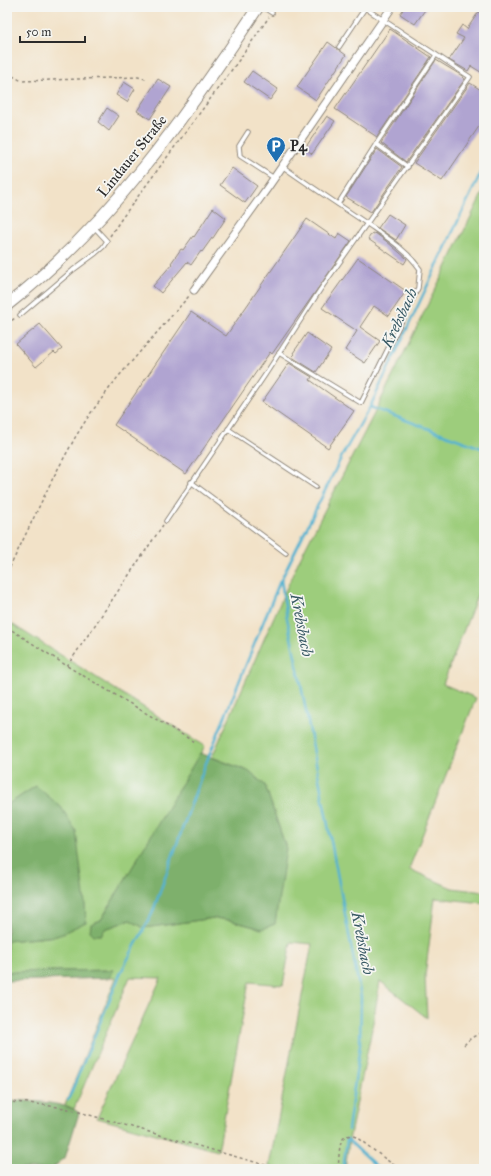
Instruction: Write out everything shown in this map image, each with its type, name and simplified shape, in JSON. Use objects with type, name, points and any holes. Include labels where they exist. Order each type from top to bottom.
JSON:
[{"type":"main road","name":"Lindauer Straße","points":[[7,305],[47,271],[93,226],[124,191],[170,133],[258,7]]},
{"type":"street","points":[[194,290],[274,178],[392,7]]},
{"type":"lane","points":[[263,7],[272,13]]},
{"type":"lane","points":[[166,521],[320,290],[368,224],[470,77],[365,8],[339,47]]},
{"type":"lane","points":[[338,204],[376,144],[436,55]]},
{"type":"lane","points":[[248,132],[239,146],[240,156],[274,178]]},
{"type":"lane","points":[[376,144],[408,167]]},
{"type":"lane","points":[[279,353],[361,403],[418,288],[420,269],[400,246],[315,190],[282,166]]},
{"type":"lane","points":[[20,315],[103,247],[107,241],[93,226]]},
{"type":"lane","points":[[228,429],[316,487]]},
{"type":"lane","points":[[191,482],[286,553]]},
{"type":"path","points":[[107,241],[122,218],[272,13]]},
{"type":"path","points":[[7,73],[22,81],[138,77],[146,79]]},
{"type":"path","points":[[7,573],[53,478],[90,414],[118,377],[194,290]]},
{"type":"path","points":[[7,324],[20,315]]},
{"type":"path","points":[[67,666],[166,521]]},
{"type":"path","points":[[7,627],[67,666],[196,743]]},
{"type":"path","points":[[464,1045],[470,1038],[484,1031]]},
{"type":"path","points":[[7,1102],[29,1103],[65,1108],[279,1169]]},
{"type":"path","points":[[338,1169],[341,1141],[343,1137],[350,1135],[356,1137],[399,1169]]},
{"type":"green space","points":[[484,190],[484,578],[443,684],[476,698],[409,869],[452,888],[484,892],[484,903],[435,898],[425,976],[427,1018],[380,981],[372,1029],[350,1135],[345,1169],[279,1169],[269,1166],[312,944],[291,942],[283,985],[249,982],[218,1151],[97,1118],[161,978],[130,977],[74,1109],[65,1105],[116,978],[109,978],[113,970],[7,972],[7,941],[57,936],[36,786],[7,805],[7,621],[205,746],[101,920],[91,924],[105,929],[130,920],[144,928],[214,918],[229,920],[262,929],[286,848],[265,785],[248,771],[212,757],[299,560],[375,412]]},
{"type":"green space","points":[[200,753],[248,771],[265,785],[286,848],[275,924],[262,929],[229,920],[214,918],[144,928],[130,920],[105,929],[101,935],[94,935],[90,931],[91,924],[101,920]]},
{"type":"green space","points":[[36,786],[61,807],[76,831],[86,922],[57,936],[7,941],[7,805]]},
{"type":"green space","points":[[114,970],[109,978],[7,981],[7,972]]},
{"type":"green space","points":[[7,1100],[34,1101],[55,1104],[73,1109],[79,1113],[65,1158],[51,1169],[7,1169]]},
{"type":"building","points":[[405,7],[427,7],[415,24],[400,14]]},
{"type":"building","points":[[482,7],[484,7],[484,74],[471,66],[468,71],[449,60],[464,38],[456,34],[462,25],[467,29]]},
{"type":"building","points":[[390,29],[431,57],[377,137],[335,109]]},
{"type":"building","points":[[328,42],[346,55],[316,100],[297,87]]},
{"type":"building","points":[[436,60],[465,79],[406,162],[381,143]]},
{"type":"building","points":[[252,71],[278,89],[270,100],[244,82]]},
{"type":"building","points":[[158,79],[171,87],[150,119],[137,111]]},
{"type":"building","points":[[124,82],[135,89],[127,102],[116,95]]},
{"type":"building","points":[[470,83],[484,92],[484,119],[442,181],[414,163]]},
{"type":"building","points":[[107,108],[119,116],[109,131],[98,122]]},
{"type":"building","points":[[327,116],[335,121],[312,154],[305,148]]},
{"type":"building","points":[[377,149],[402,167],[371,212],[346,197]]},
{"type":"building","points":[[232,168],[257,186],[245,203],[220,185]]},
{"type":"building","points":[[213,208],[226,218],[213,238],[191,265],[187,262],[161,293],[153,286],[172,264],[171,263],[181,249],[183,250],[193,236],[194,237]]},
{"type":"building","points":[[388,214],[405,225],[396,240],[378,228]]},
{"type":"building","points":[[307,219],[336,239],[339,233],[351,241],[272,354],[270,352],[186,474],[114,425],[191,312],[226,336]]},
{"type":"building","points":[[372,233],[375,233],[386,241],[406,258],[407,259],[404,264],[368,239]]},
{"type":"building","points":[[358,258],[406,291],[389,316],[374,306],[360,327],[380,341],[365,363],[345,350],[357,331],[322,308]]},
{"type":"building","points":[[40,324],[62,349],[56,354],[54,352],[36,367],[16,344]]},
{"type":"building","points":[[307,333],[331,350],[316,372],[292,357],[295,354],[293,353]]},
{"type":"building","points":[[289,363],[312,377],[310,380],[354,411],[328,448],[262,402]]},
{"type":"waterway","name":"Krebsbach","points":[[348,1130],[360,1045],[361,997],[287,618],[281,580],[343,454],[370,407],[484,166]]},
{"type":"waterway","points":[[370,407],[484,449]]},
{"type":"waterway","points":[[68,1100],[121,972],[152,914],[204,768],[280,581]]},
{"type":"waterway","points":[[347,1139],[379,1169]]},
{"type":"waterway","name":"Krebsbach","points":[[343,1169],[347,1139]]},
{"type":"place","name":"P4","points":[[276,163]]}]
